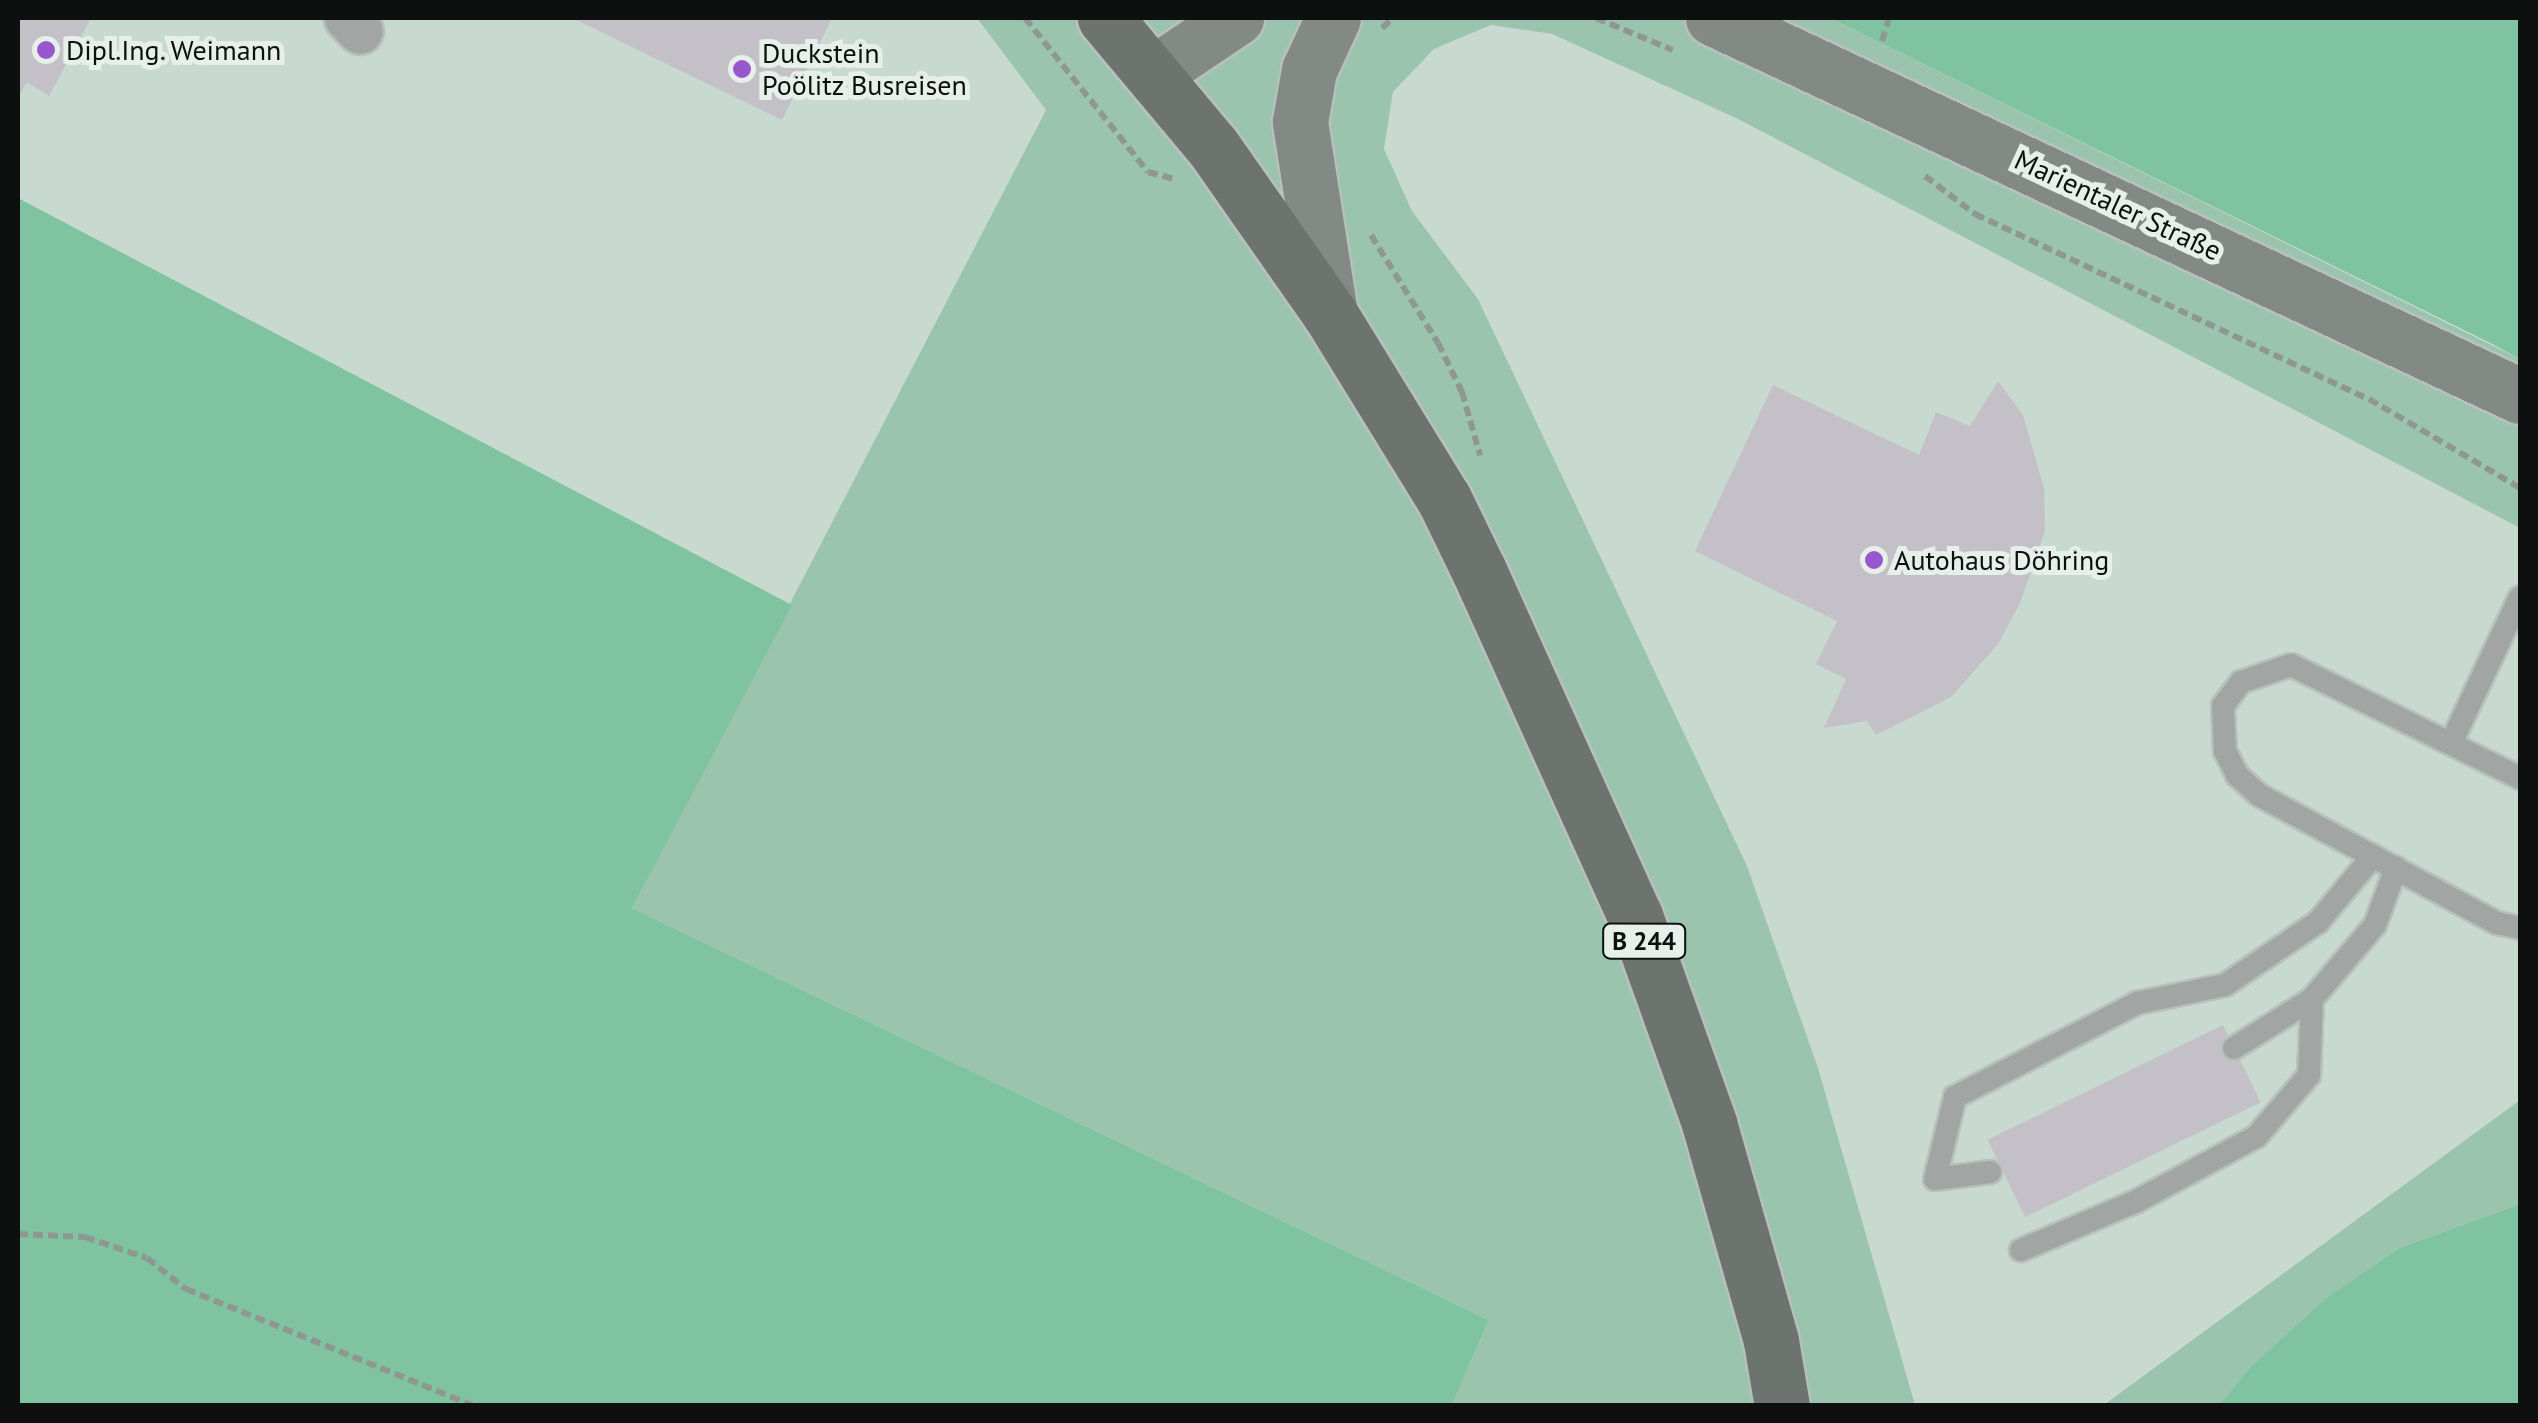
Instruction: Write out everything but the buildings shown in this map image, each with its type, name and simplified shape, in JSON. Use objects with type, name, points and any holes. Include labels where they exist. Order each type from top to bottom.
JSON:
[{"type":"main road","name":"B 244","points":[[1105,18],[1154,73],[1330,314],[1444,499],[1636,916],[1708,1123],[1770,1341],[1782,1406]]},
{"type":"main road","points":[[1154,73],[1236,18]]},
{"type":"main road","points":[[1330,314],[1300,122],[1310,70],[1333,18]]},
{"type":"main road","name":"Marientaler Straße","points":[[1698,36],[2520,396]]},
{"type":"lane","points":[[2452,741],[2520,597]]},
{"type":"lane","points":[[2520,778],[2452,741],[2291,665],[2241,682],[2223,706],[2220,729],[2237,775],[2259,794],[2497,923],[2520,928]]},
{"type":"lane","points":[[1990,1172],[1935,1179],[1955,1097],[2138,1003],[2226,985],[2318,922],[2372,856]]},
{"type":"lane","points":[[2234,1048],[2312,999],[2376,925],[2396,868]]},
{"type":"lane","points":[[2022,1250],[2137,1201],[2257,1136],[2310,1075],[2312,999]]},
{"type":"path","points":[[1596,18],[1698,36]]},
{"type":"path","points":[[1914,166],[1975,214],[2369,399],[2520,488]]},
{"type":"path","points":[[18,1234],[85,1237],[147,1258],[186,1289],[474,1406]]},
{"type":"shaded area","points":[[18,18],[977,18],[1046,110],[792,605],[18,198]]},
{"type":"shaded area","points":[[1491,25],[1552,34],[1738,119],[2520,528],[2520,1100],[2102,1405],[1915,1405],[1818,1068],[1747,866],[1478,299],[1412,211],[1384,149],[1393,92],[1434,49]]},
{"type":"green space","points":[[977,18],[1830,18],[2520,359],[2520,528],[1738,119],[1552,34],[1491,25],[1434,49],[1393,92],[1384,149],[1412,211],[1478,299],[1747,866],[1818,1068],[1915,1405],[1452,1405],[1489,1320],[632,908],[1046,110]]},
{"type":"green space","points":[[1830,18],[2520,18],[2520,359],[2492,344]]},
{"type":"green space","points":[[18,198],[792,605],[632,908],[1489,1320],[1452,1405],[18,1405]]},
{"type":"green space","points":[[2520,1100],[2520,1204],[2399,1248],[2327,1297],[2252,1365],[2219,1405],[2102,1406]]},
{"type":"green space","points":[[2520,1204],[2520,1405],[2219,1405],[2252,1365],[2327,1297],[2399,1248]]},
{"type":"place","name":"Dipl.Ing. Weimann","points":[[46,50]]},
{"type":"place","name":"Duckstein Poölitz Busreisen","points":[[742,69]]},
{"type":"place","name":"Autohaus Döhring","points":[[1874,560]]}]
